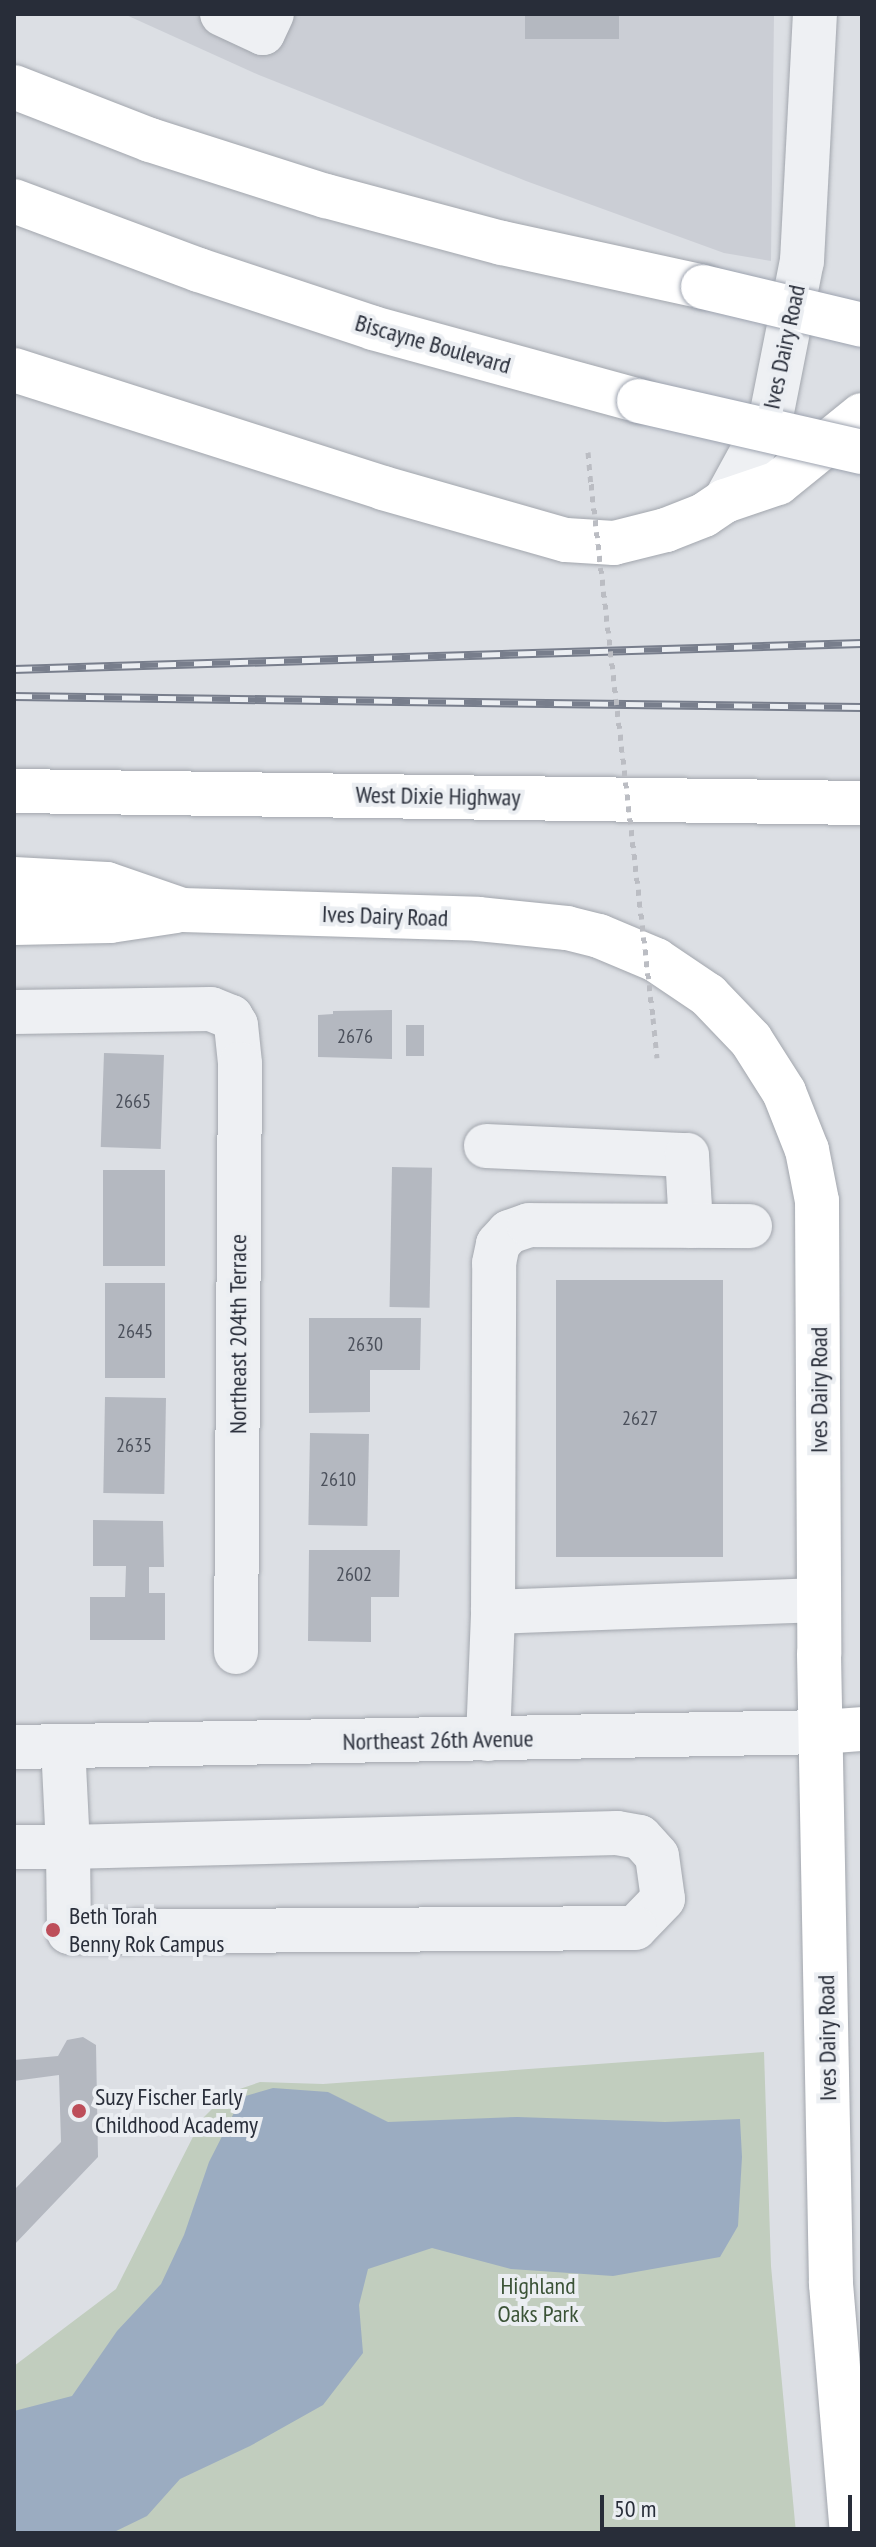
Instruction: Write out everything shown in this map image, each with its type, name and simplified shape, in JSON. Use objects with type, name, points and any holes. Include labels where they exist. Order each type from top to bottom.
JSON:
[{"type":"main road","points":[[14,87],[150,140],[326,196],[502,243],[862,325]]},
{"type":"main road","name":"Biscayne Boulevard","points":[[14,201],[157,255],[373,328],[639,401],[862,452]]},
{"type":"main road","points":[[14,370],[383,488],[566,540],[614,543],[704,515],[725,501],[778,483],[862,415]]},
{"type":"main road","name":"West Dixie Highway","points":[[14,791],[862,803]]},
{"type":"main road","name":"Ives Dairy Road","points":[[14,879],[107,884],[182,910],[446,917],[567,928],[656,960],[684,976],[731,1017],[760,1053],[784,1092],[807,1150],[817,1201],[819,1600],[842,1730],[825,1947],[831,2284],[852,2533]]},
{"type":"main road","points":[[14,923],[110,921],[182,910]]},
{"type":"street","points":[[222,14],[263,33],[272,14]]},
{"type":"street","name":"Ives Dairy Road","points":[[725,501],[771,417],[797,288],[804,236],[815,14]]},
{"type":"street","name":"Northeast 204th Terrace","points":[[14,1012],[200,1008],[231,1017],[236,1025],[240,1064],[236,1652]]},
{"type":"street","points":[[486,1146],[687,1155],[691,1226]]},
{"type":"street","points":[[488,1739],[493,1612],[494,1263],[498,1244],[509,1232],[529,1225],[750,1226]]},
{"type":"street","points":[[493,1612],[819,1600]]},
{"type":"street","name":"Northeast 26th Avenue","points":[[14,1747],[842,1730]]},
{"type":"street","points":[[14,1847],[68,1847],[617,1833],[640,1837],[657,1856],[663,1899],[635,1928],[69,1932],[68,1847],[63,1746]]},
{"type":"path","points":[[588,452],[657,1058]]},
{"type":"shaded area","points":[[124,14],[774,14],[771,261],[724,253],[526,181],[259,75]]},
{"type":"green space","name":"Highland Oaks Park","points":[[764,2052],[771,2266],[796,2533],[14,2533],[14,2366],[116,2289],[202,2119],[228,2093],[260,2082],[323,2084]]},
{"type":"water","points":[[273,2088],[328,2092],[388,2122],[517,2117],[665,2122],[740,2119],[742,2157],[738,2226],[720,2257],[613,2276],[511,2269],[432,2248],[368,2269],[359,2305],[363,2353],[323,2405],[250,2446],[180,2479],[147,2516],[112,2533],[14,2533],[14,2411],[72,2396],[117,2331],[161,2284],[184,2235],[209,2162],[242,2097]]},
{"type":"building","points":[[525,14],[619,14],[619,39],[525,39]]},
{"type":"building","points":[[392,1010],[392,1059],[318,1057],[318,1015],[333,1014],[333,1011]]},
{"type":"building","points":[[406,1025],[424,1025],[424,1056],[406,1056]]},
{"type":"building","points":[[104,1053],[164,1055],[161,1149],[101,1147]]},
{"type":"building","points":[[392,1167],[432,1168],[430,1308],[390,1307]]},
{"type":"building","points":[[103,1170],[165,1170],[165,1266],[103,1266]]},
{"type":"building","points":[[556,1280],[723,1280],[723,1557],[556,1557]]},
{"type":"building","points":[[105,1283],[165,1283],[165,1378],[105,1378]]},
{"type":"building","points":[[309,1318],[421,1318],[420,1370],[370,1370],[370,1412],[309,1413]]},
{"type":"building","points":[[105,1397],[166,1398],[164,1494],[103,1493]]},
{"type":"building","points":[[310,1433],[369,1434],[367,1526],[308,1525]]},
{"type":"building","points":[[93,1520],[163,1521],[164,1567],[149,1567],[149,1593],[165,1593],[165,1640],[90,1640],[90,1597],[125,1597],[126,1566],[93,1566]]},
{"type":"building","points":[[309,1550],[400,1550],[399,1597],[371,1597],[371,1642],[308,1641]]},
{"type":"building","name":"Suzy Fischer Early Childhood Academy","points":[[83,2037],[96,2045],[98,2157],[14,2245],[14,2190],[61,2142],[59,2075],[14,2081],[14,2060],[58,2056],[67,2040]]},
{"type":"railway","points":[[14,669],[862,643]]},
{"type":"railway","points":[[14,696],[862,707]]},
{"type":"place","name":"Beth Torah Benny Rok Campus","points":[[53,1930]]},
{"type":"place","name":"Suzy Fischer Early Childhood Academy","points":[[79,2111]]}]
